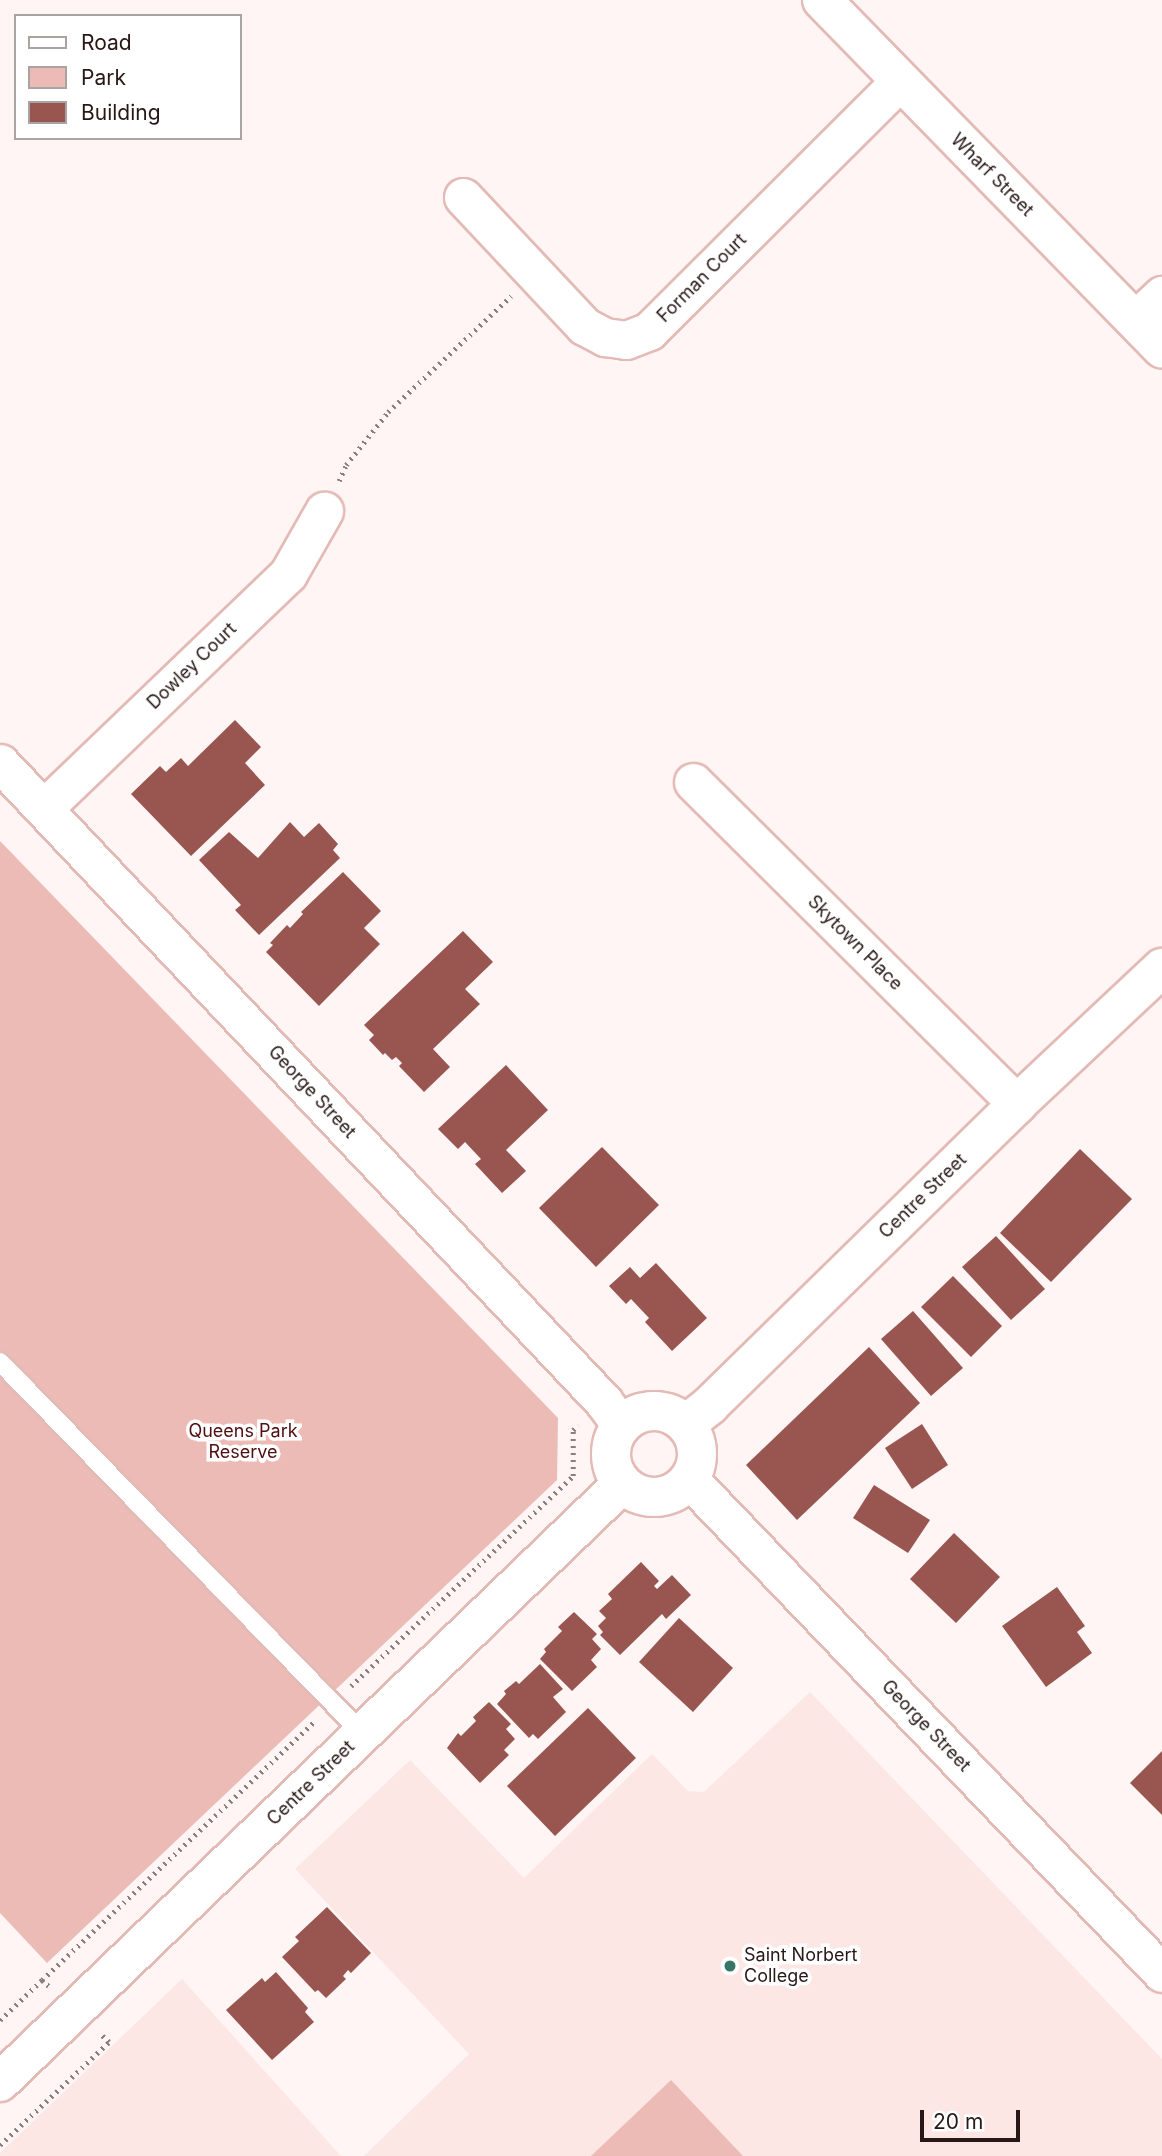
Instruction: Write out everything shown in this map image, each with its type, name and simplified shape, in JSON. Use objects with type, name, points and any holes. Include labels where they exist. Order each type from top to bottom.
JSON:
[{"type":"street","name":"Wharf Street","points":[[822,0],[900,81],[1149,307],[1162,349]]},
{"type":"street","name":"Forman Court","points":[[463,197],[584,326],[626,340],[649,331],[900,81]]},
{"type":"street","name":"Dowley Court","points":[[44,808],[288,574],[324,511]]},
{"type":"street","name":"George Street","points":[[0,763],[594,1392],[621,1425]]},
{"type":"street","name":"Skytown Place","points":[[694,782],[1017,1104]]},
{"type":"street","name":"Centre Street","points":[[686,1424],[710,1405],[1017,1104],[1162,968]]},
{"type":"street","points":[[648,1410],[675,1416],[686,1424],[694,1436],[697,1451],[695,1466],[689,1479],[669,1494],[657,1497],[644,1496],[622,1484],[611,1460],[611,1447],[621,1425],[648,1410]]},
{"type":"street","name":"George Street","points":[[689,1479],[1162,1973]]},
{"type":"street","name":"Centre Street","points":[[0,2082],[622,1484]]},
{"type":"lane","points":[[0,1362],[363,1734]]},
{"type":"path","points":[[324,511],[346,465],[388,412],[534,274]]},
{"type":"shaded area","name":"Saint Norbert College","points":[[810,1692],[1162,2059],[1162,2156],[364,2156],[469,2054],[295,1869],[410,1760],[524,1878],[652,1754],[688,1791],[704,1792]]},
{"type":"shaded area","points":[[182,1979],[341,2156],[0,2156],[0,2153]]},
{"type":"green space","name":"Queens Park Reserve","points":[[0,841],[558,1418],[557,1480],[47,1963],[0,1913]]},
{"type":"green space","points":[[671,2080],[743,2156],[591,2156]]},
{"type":"building","points":[[235,720],[261,747],[245,763],[265,785],[191,856],[131,794],[160,766],[166,772],[181,758],[188,766]]},
{"type":"building","points":[[290,822],[304,837],[319,823],[338,844],[333,850],[340,858],[259,935],[235,910],[241,905],[199,860],[229,832],[258,858]]},
{"type":"building","points":[[343,872],[381,911],[364,928],[380,944],[319,1006],[266,952],[273,945],[270,943],[287,925],[290,928],[303,914],[301,912]]},
{"type":"building","points":[[463,931],[493,962],[465,989],[480,1004],[433,1049],[450,1067],[424,1092],[399,1066],[402,1063],[396,1057],[392,1060],[385,1053],[383,1055],[369,1040],[374,1035],[364,1025]]},
{"type":"building","points":[[506,1065],[548,1110],[506,1150],[526,1171],[502,1193],[475,1164],[481,1159],[465,1142],[458,1149],[438,1129]]},
{"type":"building","points":[[602,1147],[659,1205],[596,1267],[539,1208]]},
{"type":"building","points":[[1080,1149],[1132,1199],[1051,1282],[1000,1233]]},
{"type":"building","points":[[996,1236],[1045,1289],[1011,1320],[962,1267]]},
{"type":"building","points":[[656,1263],[707,1318],[672,1351],[645,1322],[649,1318],[631,1299],[626,1304],[609,1286],[630,1267],[640,1278]]},
{"type":"building","points":[[953,1276],[1002,1326],[971,1357],[921,1307]]},
{"type":"building","points":[[913,1311],[963,1368],[931,1396],[881,1339]]},
{"type":"building","points":[[869,1347],[920,1403],[797,1520],[746,1465]]},
{"type":"building","points":[[922,1424],[948,1465],[912,1489],[885,1448]]},
{"type":"building","points":[[874,1485],[930,1520],[908,1553],[853,1518]]},
{"type":"building","points":[[954,1533],[1000,1577],[956,1623],[910,1579]]},
{"type":"building","points":[[641,1562],[659,1581],[654,1586],[657,1589],[672,1575],[691,1595],[666,1619],[662,1614],[620,1655],[600,1635],[603,1632],[598,1626],[606,1618],[599,1611],[612,1599],[608,1594]]},
{"type":"building","points":[[1057,1587],[1085,1626],[1077,1632],[1092,1653],[1046,1687],[1002,1626]]},
{"type":"building","points":[[574,1612],[597,1634],[592,1639],[601,1649],[591,1660],[597,1667],[572,1691],[540,1659],[546,1652],[544,1649],[562,1631],[558,1627]]},
{"type":"building","points":[[679,1618],[733,1668],[693,1712],[639,1662]]},
{"type":"building","points":[[540,1664],[563,1689],[553,1697],[566,1712],[538,1739],[533,1734],[529,1738],[497,1704],[506,1694],[504,1691],[516,1681],[519,1684]]},
{"type":"building","points":[[489,1702],[511,1724],[506,1729],[515,1739],[504,1750],[509,1755],[480,1783],[447,1748],[458,1733],[461,1736],[476,1721],[473,1717]]},
{"type":"building","points":[[588,1708],[636,1758],[555,1836],[507,1786]]},
{"type":"building","points":[[1162,1751],[1162,1815],[1130,1783]]},
{"type":"building","points":[[327,1907],[371,1953],[351,1973],[348,1970],[343,1976],[346,1979],[326,1998],[318,1990],[315,1992],[282,1957],[299,1941],[295,1937]]},
{"type":"building","points":[[276,1972],[308,2008],[305,2012],[314,2022],[272,2060],[226,2010],[262,1978],[265,1982]]},
{"type":"place","name":"Saint Norbert College","points":[[730,1966]]}]
